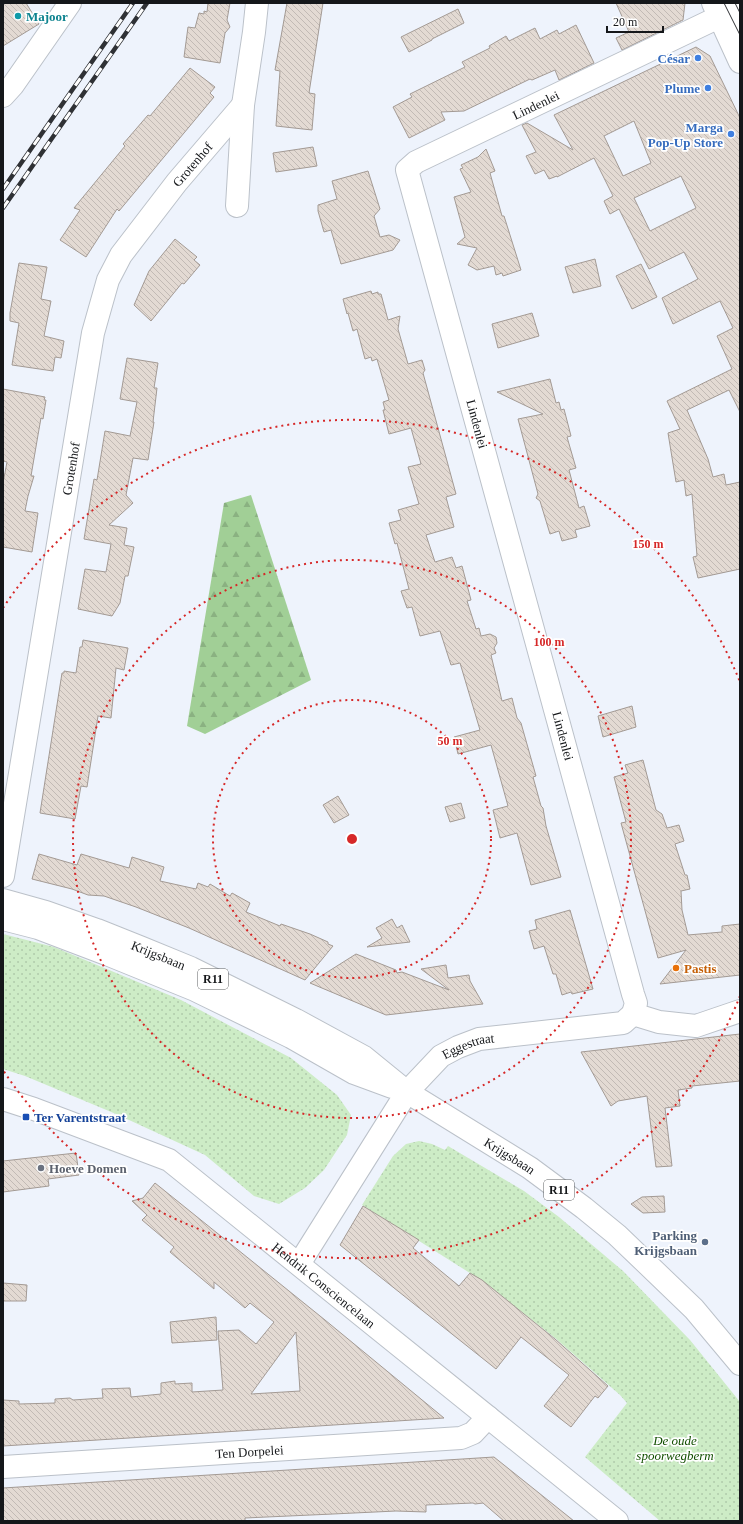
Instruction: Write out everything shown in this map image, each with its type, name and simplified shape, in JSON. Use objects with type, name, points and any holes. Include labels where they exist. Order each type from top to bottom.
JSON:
[{"type":"street","points":[[3,96],[13,85],[70,3]]},
{"type":"street","points":[[237,206],[243,105],[257,3]]},
{"type":"street","points":[[721,8],[740,22]]},
{"type":"street","points":[[721,8],[740,62]]},
{"type":"street","name":"Lindenlei","points":[[633,1014],[636,1003],[634,994],[406,170],[423,158],[721,8]]},
{"type":"street","name":"Grotenhof","points":[[3,876],[93,333],[108,280],[121,256],[177,182],[243,105]]},
{"type":"street","name":"Krijgsbaan","points":[[3,900],[46,912],[97,930],[191,968],[296,1020],[364,1057],[407,1092],[530,1168],[595,1217],[649,1264],[694,1309],[740,1364]]},
{"type":"street","name":"Krijgsbaan","points":[[3,919],[38,928],[195,990],[291,1037],[354,1073],[407,1092]]},
{"type":"street","points":[[633,1014],[659,1022],[696,1026],[740,1010]]},
{"type":"street","name":"Eggestraat","points":[[299,1264],[407,1092],[441,1056],[458,1047],[480,1039],[623,1023],[633,1014]]},
{"type":"street","name":"Hendrik Consciencelaan","points":[[3,1099],[34,1109],[169,1160],[617,1521]]},
{"type":"street","name":"Ten Dorpelei","points":[[3,1467],[461,1438],[473,1433],[488,1417]]},
{"type":"green space","points":[[251,495],[311,680],[205,734],[187,726],[224,503]]},
{"type":"green space","points":[[3,934],[54,947],[181,1000],[291,1058],[337,1095],[351,1115],[347,1135],[324,1170],[305,1188],[279,1204],[254,1196],[205,1155],[116,1114],[25,1076],[3,1069]]},
{"type":"green space","name":"De oude spoorwegberm","points":[[419,1141],[432,1144],[445,1150],[448,1146],[524,1191],[559,1217],[623,1271],[690,1340],[740,1402],[740,1521],[660,1521],[585,1457],[627,1403],[620,1395],[555,1338],[481,1280],[362,1205],[393,1156],[406,1144]]},
{"type":"building","name":"Majoor","points":[[3,3],[26,3],[39,24],[3,46]]},
{"type":"building","points":[[208,3],[230,3],[227,20],[230,27],[225,33],[220,63],[184,57],[188,27],[195,28],[199,13],[204,14],[204,11],[207,12]]},
{"type":"building","points":[[287,3],[323,3],[309,93],[315,94],[312,130],[276,126],[280,71],[275,70]]},
{"type":"building","points":[[616,3],[685,3],[683,20],[622,50],[616,38],[629,32]]},
{"type":"building","points":[[458,9],[464,23],[409,52],[401,37]]},
{"type":"building","points":[[576,25],[594,63],[559,80],[555,70],[532,80],[530,79],[464,111],[441,112],[445,120],[409,138],[393,107],[412,97],[410,94],[465,67],[462,62],[490,48],[489,46],[506,36],[509,41],[535,28],[540,39],[557,30],[559,34]]},
{"type":"building","points":[[696,47],[710,56],[740,118],[740,412],[729,390],[687,410],[708,459],[713,477],[724,474],[726,485],[740,482],[740,569],[698,578],[693,557],[697,556],[692,494],[686,496],[684,480],[676,482],[668,433],[680,429],[667,401],[732,369],[717,336],[733,328],[720,301],[673,324],[662,298],[698,279],[684,252],[649,269],[619,209],[610,214],[604,201],[613,196],[594,158],[557,177],[549,179],[544,170],[535,174],[526,156],[536,152],[522,125],[527,123],[573,150],[554,115]],"holes":[[[634,121],[651,163],[623,176],[604,136]],[[681,176],[696,208],[650,231],[634,198]]]},
{"type":"building","points":[[190,68],[215,87],[210,93],[214,97],[119,211],[117,209],[86,257],[60,240],[80,210],[74,208],[125,146],[123,144],[148,115],[150,116]]},
{"type":"building","points":[[313,147],[317,166],[276,172],[273,153]]},
{"type":"building","points":[[486,149],[495,171],[490,173],[502,216],[504,216],[521,270],[503,276],[502,273],[496,275],[494,266],[477,270],[468,265],[477,248],[457,244],[465,237],[454,197],[471,192],[460,169],[463,168],[461,165],[478,157]]},
{"type":"building","points":[[368,171],[380,209],[374,216],[380,237],[389,235],[400,240],[393,250],[341,264],[331,230],[324,232],[318,211],[318,205],[337,199],[332,181]]},
{"type":"building","points":[[175,239],[197,257],[194,260],[200,265],[184,284],[182,283],[151,321],[134,305],[149,271]]},
{"type":"building","points":[[595,259],[601,286],[573,293],[565,267]]},
{"type":"building","points":[[19,263],[47,267],[41,299],[51,301],[44,336],[64,341],[61,358],[55,357],[53,371],[12,365],[19,323],[10,321],[10,313]]},
{"type":"building","points":[[641,264],[657,297],[632,309],[616,276]]},
{"type":"building","points":[[371,291],[372,294],[378,292],[378,294],[381,294],[388,320],[400,316],[398,329],[408,364],[422,360],[425,370],[423,373],[456,494],[446,497],[454,527],[426,535],[435,562],[452,557],[456,568],[462,566],[471,600],[467,601],[476,629],[479,628],[481,636],[490,634],[496,637],[497,643],[494,648],[496,653],[491,655],[502,701],[512,698],[517,718],[521,723],[536,776],[533,777],[541,806],[543,808],[546,826],[561,877],[531,885],[517,833],[500,838],[493,810],[508,806],[491,745],[458,754],[454,737],[480,730],[460,663],[451,665],[440,631],[420,636],[412,607],[407,608],[401,591],[409,589],[397,543],[395,544],[389,523],[401,520],[398,510],[419,504],[408,467],[421,464],[411,428],[389,434],[383,410],[385,410],[383,402],[389,400],[377,359],[372,361],[371,357],[365,359],[357,329],[353,331],[348,313],[347,314],[343,299]]},
{"type":"building","points":[[532,313],[539,336],[498,348],[492,324]]},
{"type":"building","points":[[127,358],[158,363],[154,388],[157,388],[154,422],[148,460],[133,458],[126,495],[133,503],[109,525],[127,528],[124,545],[134,547],[128,576],[125,576],[120,603],[112,616],[78,609],[85,569],[106,572],[111,544],[84,539],[94,479],[97,480],[105,431],[130,436],[137,402],[120,399]]},
{"type":"building","points":[[550,379],[556,403],[559,402],[561,410],[564,409],[571,436],[567,437],[576,468],[569,470],[579,508],[584,506],[590,526],[575,530],[577,537],[562,541],[559,531],[550,534],[540,501],[536,498],[538,494],[518,419],[543,414],[497,392]]},
{"type":"building","points":[[3,389],[45,397],[44,400],[46,400],[43,419],[41,418],[31,476],[34,476],[25,511],[38,513],[32,552],[3,547],[3,483],[7,462],[3,461]]},
{"type":"building","points":[[83,640],[128,648],[124,670],[116,668],[111,718],[98,716],[87,787],[81,786],[75,819],[40,813],[62,673],[64,673],[64,671],[76,673],[80,647],[82,647]]},
{"type":"building","points":[[632,706],[636,727],[603,737],[598,716]]},
{"type":"building","points":[[643,760],[656,810],[662,814],[667,828],[679,825],[684,841],[675,844],[685,875],[687,875],[690,889],[681,891],[682,910],[688,935],[722,932],[722,926],[740,924],[740,975],[660,984],[686,950],[658,958],[621,823],[626,822],[614,777],[628,773],[625,765]]},
{"type":"building","points":[[338,796],[349,815],[334,823],[323,805]]},
{"type":"building","points":[[461,803],[465,818],[450,822],[445,807]]},
{"type":"building","points":[[39,854],[77,865],[81,854],[129,868],[132,857],[164,867],[160,881],[196,889],[198,883],[208,887],[210,884],[230,896],[232,893],[250,903],[246,912],[280,926],[281,924],[310,934],[328,942],[328,944],[333,946],[305,980],[189,928],[136,907],[104,896],[88,895],[72,889],[32,879]]},
{"type":"building","points":[[570,910],[593,989],[572,994],[571,992],[562,995],[556,974],[553,974],[544,946],[534,949],[529,931],[537,929],[535,920]]},
{"type":"building","points":[[392,919],[397,928],[402,925],[410,942],[367,947],[382,938],[376,928]]},
{"type":"building","points":[[356,954],[396,970],[397,973],[402,972],[449,990],[421,969],[446,965],[448,978],[469,975],[470,981],[483,1004],[386,1015],[310,983]]},
{"type":"building","points":[[740,1034],[740,1081],[692,1086],[692,1088],[678,1090],[680,1106],[665,1108],[672,1166],[656,1167],[647,1096],[618,1101],[611,1106],[581,1052]]},
{"type":"building","name":"Hoeve Domen","points":[[76,1153],[79,1175],[48,1179],[49,1186],[3,1192],[3,1161]]},
{"type":"building","points":[[155,1183],[444,1418],[3,1446],[3,1400],[19,1401],[19,1404],[55,1403],[55,1399],[70,1398],[73,1400],[103,1398],[102,1389],[130,1388],[131,1397],[161,1394],[161,1383],[175,1381],[175,1384],[192,1383],[192,1392],[223,1390],[218,1331],[239,1330],[256,1344],[274,1322],[250,1303],[245,1308],[214,1282],[214,1289],[170,1252],[174,1247],[142,1220],[147,1215],[132,1201],[143,1198]],"holes":[[[296,1332],[300,1391],[251,1394]]]},
{"type":"building","points":[[664,1196],[665,1212],[643,1213],[631,1204],[642,1197]]},
{"type":"building","points":[[363,1206],[419,1240],[413,1248],[459,1286],[470,1273],[482,1280],[555,1339],[608,1386],[598,1398],[595,1396],[571,1427],[544,1406],[569,1375],[521,1337],[496,1369],[340,1245]]},
{"type":"building","points":[[3,1283],[27,1285],[26,1301],[3,1301]]},
{"type":"building","points":[[216,1317],[217,1340],[172,1343],[170,1322]]},
{"type":"building","points":[[494,1457],[574,1521],[504,1521],[483,1503],[473,1503],[426,1505],[426,1512],[396,1511],[245,1518],[245,1521],[3,1521],[3,1488]]},
{"type":"tram line","points":[[724,3],[740,35]]},
{"type":"tram line","points":[[735,3],[740,13]]},
{"type":"railway","points":[[3,189],[133,3]]},
{"type":"railway","points":[[3,208],[147,3]]},
{"type":"place","name":"Majoor","points":[[18,16]]},
{"type":"place","name":"César","points":[[698,58]]},
{"type":"place","name":"Plume","points":[[708,88]]},
{"type":"place","name":"Marga Pop-Up Store","points":[[731,134]]},
{"type":"place","name":"Pastis","points":[[676,968]]},
{"type":"place","name":"Ter Varentstraat","points":[[26,1117]]},
{"type":"place","name":"Hoeve Domen","points":[[41,1168]]},
{"type":"place","name":"Parking Krijgsbaan","points":[[705,1242]]}]
